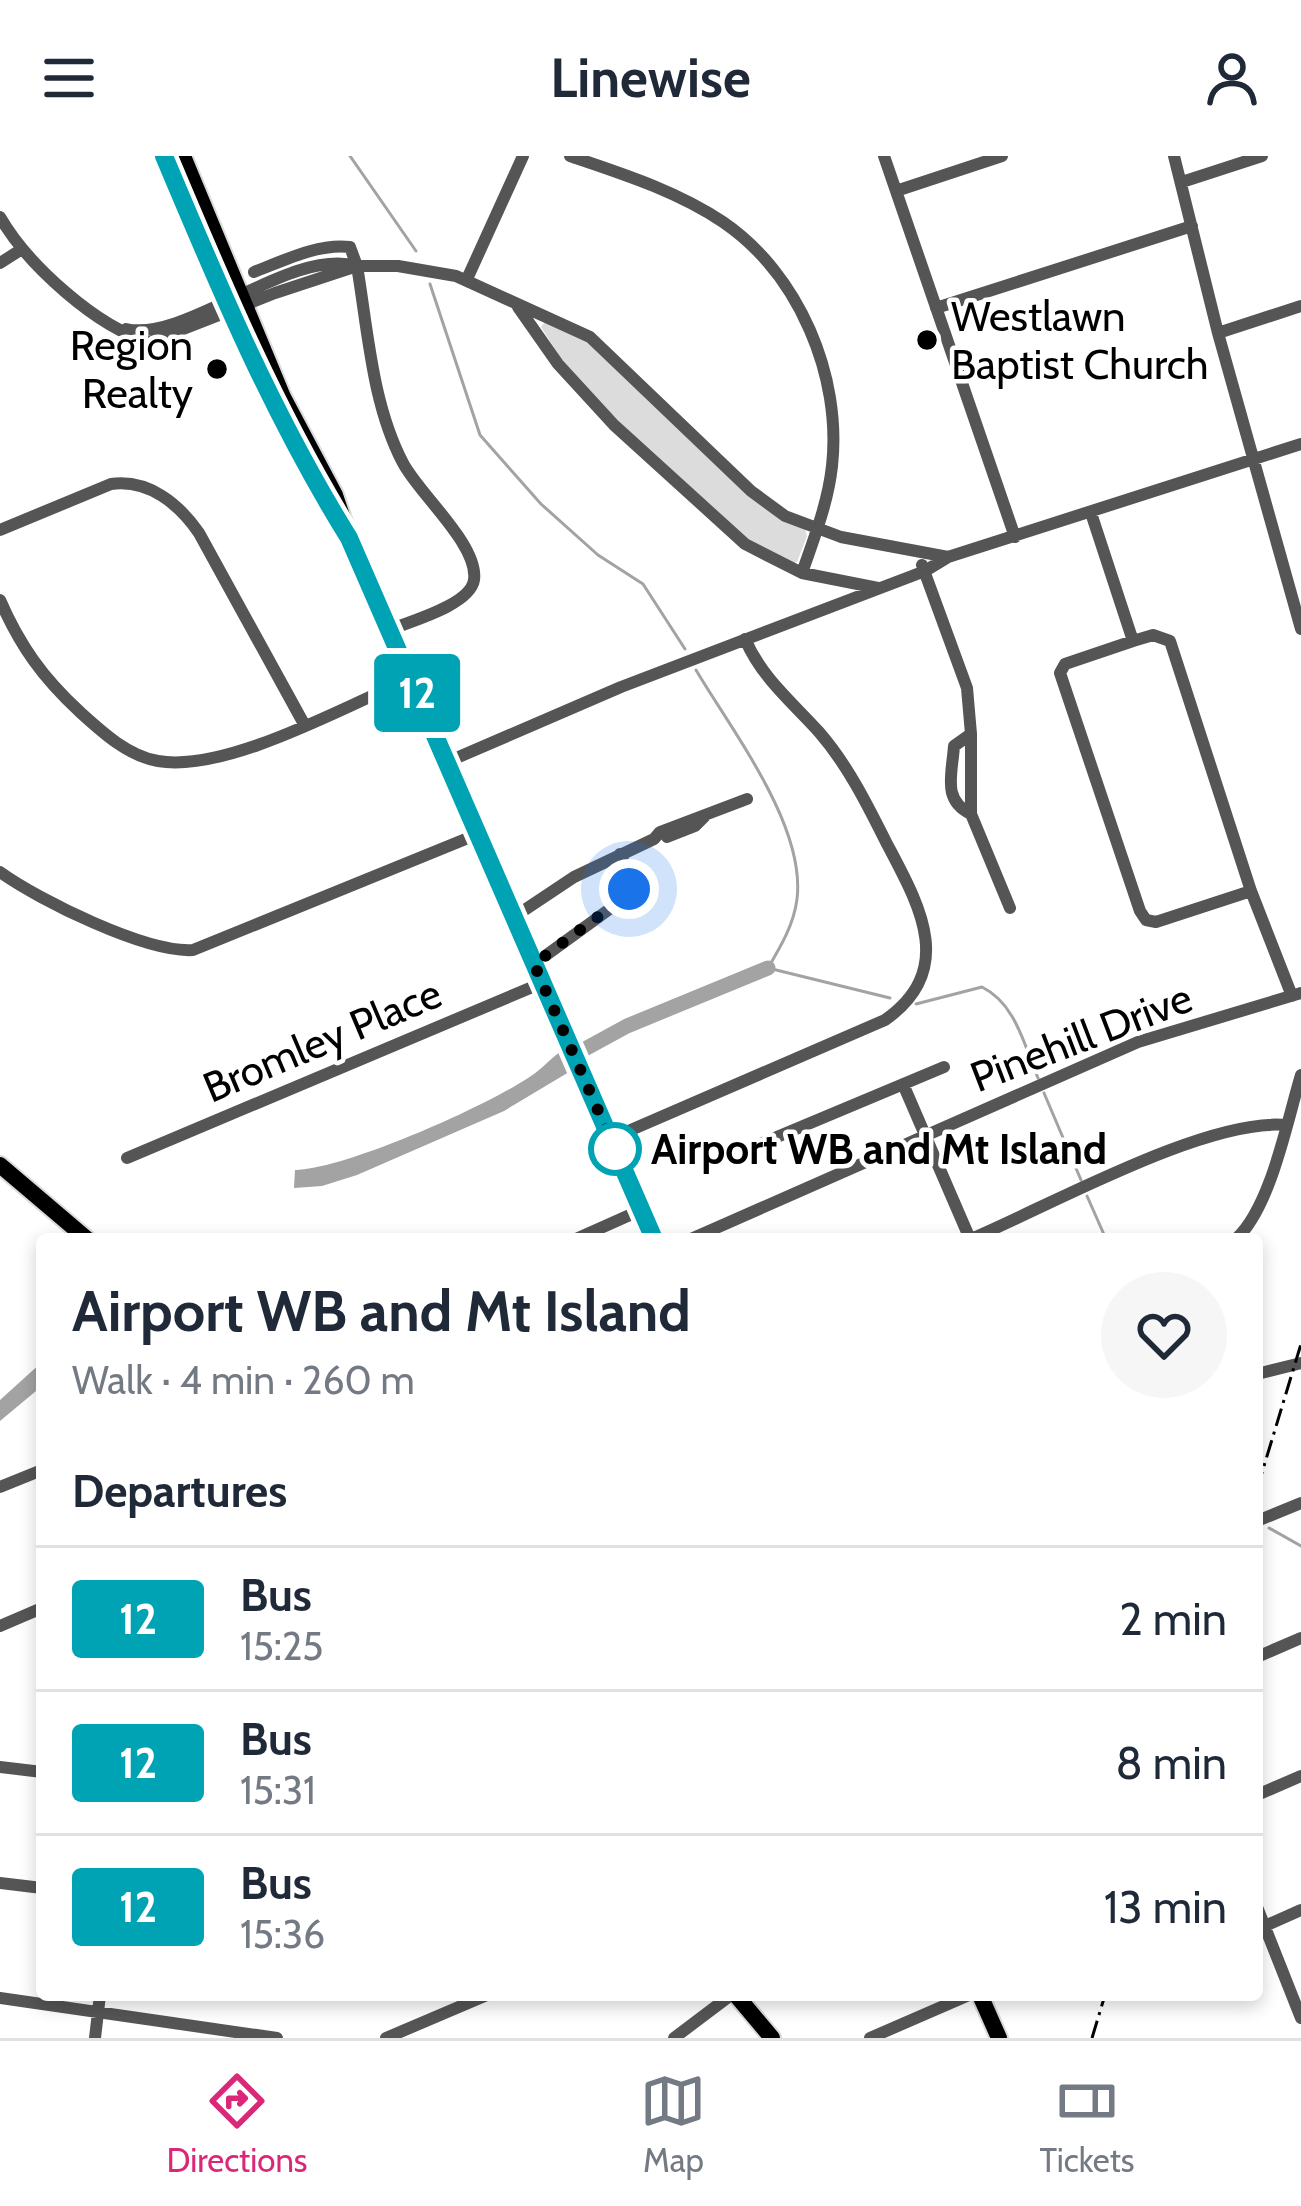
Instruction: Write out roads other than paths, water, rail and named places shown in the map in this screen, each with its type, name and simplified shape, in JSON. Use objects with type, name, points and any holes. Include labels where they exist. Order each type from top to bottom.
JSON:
[{"type":"main road","points":[[164,156],[335,495],[349,538],[651,1233]]},
{"type":"main road","points":[[183,156],[235,303]]},
{"type":"main road","points":[[0,1165],[80,1233]]},
{"type":"main road","points":[[738,2001],[772,2038]]},
{"type":"main road","points":[[983,2001],[999,2038]]},
{"type":"street","points":[[467,279],[523,156]]},
{"type":"street","points":[[570,156],[674,194],[704,210],[731,228],[782,284],[818,351],[828,385],[832,463],[802,573]]},
{"type":"street","points":[[884,156],[1016,537]]},
{"type":"street","points":[[1174,156],[1301,629]]},
{"type":"street","points":[[1182,182],[1262,156]]},
{"type":"street","points":[[896,191],[996,157]]},
{"type":"street","points":[[0,217],[22,249],[71,297],[121,328],[156,329],[357,266],[398,266],[467,279],[590,337],[751,491],[785,516],[817,530],[948,557]]},
{"type":"street","points":[[936,308],[1192,226]]},
{"type":"street","points":[[254,272],[333,246],[350,247],[382,410],[393,441],[404,467],[460,539],[472,565],[474,581],[462,599],[389,630]]},
{"type":"street","points":[[0,263],[22,249]]},
{"type":"street","points":[[508,298],[531,321],[568,376],[745,544],[802,573],[880,588]]},
{"type":"street","points":[[1218,333],[1301,305]]},
{"type":"street","points":[[447,762],[621,687],[926,572],[948,557],[1301,444]]},
{"type":"street","points":[[0,530],[94,489],[122,482],[173,502],[199,533],[304,724]]},
{"type":"street","points":[[1091,513],[1133,640]]},
{"type":"street","points":[[917,553],[967,688],[971,814],[1010,908]]},
{"type":"street","points":[[0,600],[46,681],[114,741],[154,761],[221,758],[411,678]]},
{"type":"street","points":[[1251,891],[1156,922],[1146,920],[1060,673],[1065,664],[1153,635],[1170,641],[1251,891],[1296,994]]},
{"type":"street","points":[[610,1139],[884,1020],[914,991],[926,950],[918,904],[868,805],[820,734],[768,680],[745,639]]},
{"type":"street","points":[[971,734],[954,746],[950,796],[956,806],[971,814]]},
{"type":"street","points":[[514,916],[574,877],[660,832],[747,799]]},
{"type":"street","points":[[0,872],[54,904],[152,945],[178,951],[212,945],[478,835]]},
{"type":"street","points":[[534,964],[622,899],[632,880],[620,854]]},
{"type":"street","name":"Bromley Place","points":[[127,1158],[542,983]]},
{"type":"street","name":"Pinehill Drive","points":[[705,1233],[1138,1042],[1296,994]]},
{"type":"street","points":[[753,1147],[944,1067]]},
{"type":"street","points":[[1243,1233],[1262,1199],[1301,1076]]},
{"type":"street","points":[[903,1084],[968,1233]]},
{"type":"street","points":[[985,1233],[1180,1148],[1244,1127],[1286,1125]]},
{"type":"street","points":[[589,1233],[641,1210]]},
{"type":"street","points":[[1263,1372],[1301,1363]]},
{"type":"street","points":[[0,1487],[36,1472]]},
{"type":"street","points":[[1263,1519],[1301,1503]]},
{"type":"street","points":[[0,1626],[36,1611]]},
{"type":"street","points":[[1263,1654],[1301,1638]]},
{"type":"street","points":[[0,1767],[36,1771]]},
{"type":"street","points":[[1263,1792],[1301,1776]]},
{"type":"street","points":[[0,1882],[36,1887]]},
{"type":"street","points":[[1263,1927],[1301,1910]]},
{"type":"street","points":[[1263,1932],[1301,2018]]},
{"type":"street","points":[[0,1998],[277,2038]]},
{"type":"street","points":[[95,2038],[99,2001]]},
{"type":"street","points":[[386,2038],[474,2001]]},
{"type":"street","points":[[674,2038],[725,2001]]},
{"type":"street","points":[[870,2038],[955,2001]]},
{"type":"waterway","points":[[350,156],[416,251]]},
{"type":"waterway","points":[[430,284],[480,435],[541,504],[598,555],[643,584],[685,649]]},
{"type":"waterway","points":[[696,670],[763,780],[790,841],[797,899],[786,935],[768,968],[890,998]]},
{"type":"waterway","points":[[583,1050],[627,1026],[768,968]]},
{"type":"waterway","points":[[916,1004],[982,987],[994,994],[1011,1015],[1038,1078]]},
{"type":"waterway","points":[[1044,1093],[1081,1180]]},
{"type":"waterway","points":[[1087,1196],[1103,1233]]},
{"type":"waterway","points":[[1269,1528],[1301,1546]]},
{"type":"railway","points":[[1263,1469],[1301,1344]]},
{"type":"railway","points":[[1092,2038],[1103,2001]]},
{"type":"place","name":"Westlawn Baptist Church","points":[[927,340]]},
{"type":"place","name":"Region Realty","points":[[217,369]]},
{"type":"place","name":"Airport WB and Mt Island","points":[[615,1149]]}]
